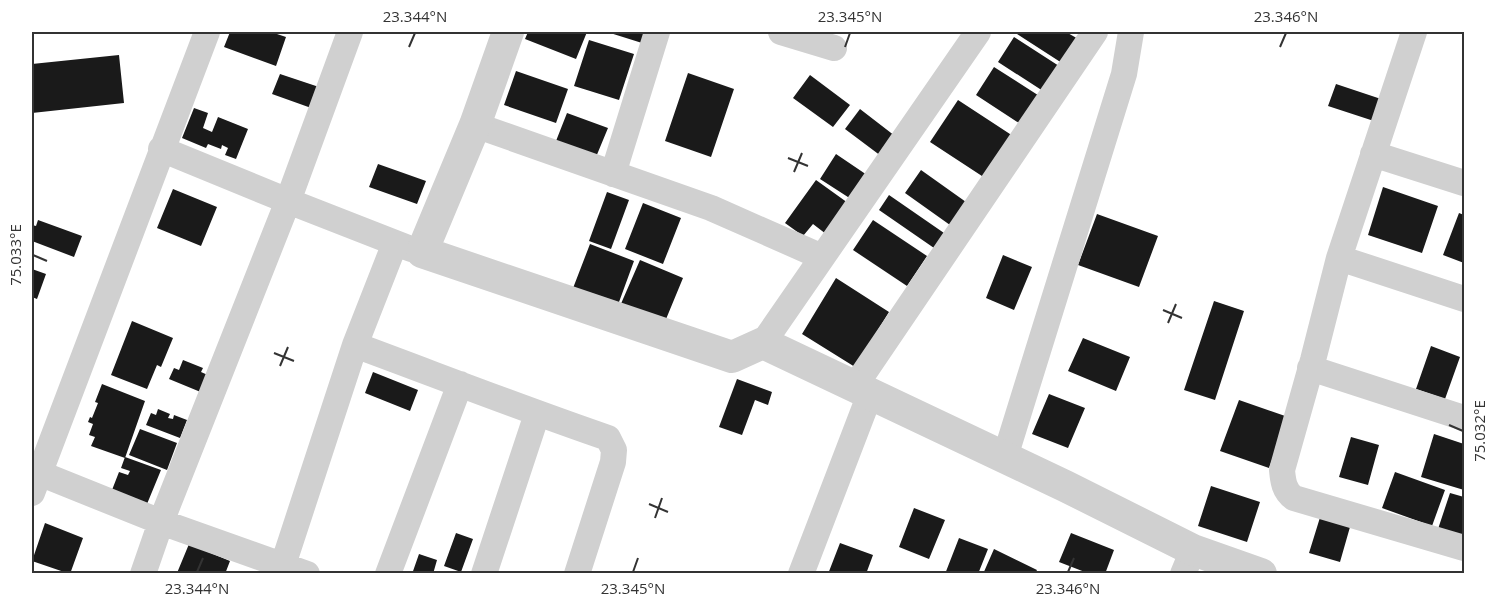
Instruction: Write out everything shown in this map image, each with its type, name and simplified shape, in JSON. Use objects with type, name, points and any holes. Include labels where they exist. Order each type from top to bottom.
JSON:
[{"type":"street","points":[[207,32],[35,483],[161,522],[282,569],[307,573]]},
{"type":"street","points":[[143,573],[288,201],[350,32]]},
{"type":"street","points":[[282,569],[355,345],[475,125],[508,32]]},
{"type":"street","points":[[613,174],[657,32]]},
{"type":"street","points":[[781,32],[834,48]]},
{"type":"street","points":[[161,149],[409,248],[732,357],[763,343],[978,32]]},
{"type":"street","points":[[801,573],[862,390],[1095,32]]},
{"type":"street","points":[[1005,457],[1124,74],[1131,32]]},
{"type":"street","points":[[1414,32],[1339,258],[1282,470],[1288,494],[1294,498],[1464,548]]},
{"type":"street","points":[[475,125],[711,208],[822,257]]},
{"type":"street","points":[[1373,154],[1464,183]]},
{"type":"street","points":[[1339,258],[1464,299]]},
{"type":"street","points":[[763,343],[1005,457],[1188,562],[1254,572]]},
{"type":"street","points":[[355,345],[537,414],[608,438],[614,450],[613,462],[577,573]]},
{"type":"street","points":[[1310,368],[1464,418]]},
{"type":"street","points":[[388,573],[460,384]]},
{"type":"street","points":[[484,573],[537,414]]},
{"type":"building","points":[[230,32],[271,32],[286,37],[276,66],[224,47]]},
{"type":"building","points":[[528,32],[587,32],[576,59],[525,39]]},
{"type":"building","points":[[607,32],[645,32],[642,43]]},
{"type":"building","points":[[1019,32],[1066,32],[1080,40],[1065,65],[1017,34]]},
{"type":"building","points":[[1014,37],[1059,66],[1043,91],[998,62]]},
{"type":"building","points":[[589,40],[634,54],[619,100],[574,86]]},
{"type":"building","points":[[119,55],[124,103],[32,113],[32,64]]},
{"type":"building","points":[[994,67],[1044,99],[1025,127],[976,95]]},
{"type":"building","points":[[516,71],[568,89],[556,123],[504,105]]},
{"type":"building","points":[[688,73],[734,89],[711,157],[665,141]]},
{"type":"building","points":[[280,74],[322,88],[314,109],[272,94]]},
{"type":"building","points":[[810,75],[850,105],[833,127],[793,98]]},
{"type":"building","points":[[1336,84],[1387,101],[1380,123],[1328,106]]},
{"type":"building","points":[[958,100],[1013,136],[985,178],[930,142]]},
{"type":"building","points":[[194,108],[208,113],[203,128],[212,132],[218,117],[248,129],[236,159],[225,155],[228,148],[222,145],[221,149],[208,144],[206,148],[182,138]]},
{"type":"building","points":[[860,109],[895,136],[881,156],[845,129]]},
{"type":"building","points":[[567,113],[608,128],[596,157],[556,141]]},
{"type":"building","points":[[836,154],[867,175],[851,199],[820,179]]},
{"type":"building","points":[[378,164],[426,181],[417,204],[369,187]]},
{"type":"building","points":[[921,170],[966,202],[950,225],[905,193]]},
{"type":"building","points":[[816,180],[848,203],[826,234],[813,224],[803,236],[785,223]]},
{"type":"building","points":[[1383,187],[1438,206],[1422,253],[1368,235]]},
{"type":"building","points":[[173,189],[217,207],[201,246],[157,228]]},
{"type":"building","points":[[607,192],[629,200],[611,249],[589,241]]},
{"type":"building","points":[[889,195],[944,233],[934,248],[879,210]]},
{"type":"building","points":[[643,203],[681,218],[663,264],[625,249]]},
{"type":"building","points":[[1459,213],[1464,215],[1464,263],[1443,255]]},
{"type":"building","points":[[1097,214],[1158,236],[1139,287],[1078,265]]},
{"type":"building","points":[[38,220],[82,236],[74,257],[32,241],[32,225],[36,226]]},
{"type":"building","points":[[873,220],[927,256],[907,286],[853,250]]},
{"type":"building","points":[[590,244],[634,261],[615,313],[570,296]]},
{"type":"building","points":[[1003,255],[1032,267],[1014,310],[986,298]]},
{"type":"building","points":[[640,260],[683,278],[664,324],[620,306]]},
{"type":"building","points":[[32,269],[46,274],[37,299],[32,297]]},
{"type":"building","points":[[836,278],[889,312],[855,367],[802,334]]},
{"type":"building","points":[[1214,301],[1244,311],[1215,400],[1184,390]]},
{"type":"building","points":[[132,321],[173,338],[161,367],[157,365],[147,389],[111,375]]},
{"type":"building","points":[[1083,338],[1130,357],[1116,391],[1068,371]]},
{"type":"building","points":[[1431,346],[1460,357],[1445,399],[1416,389]]},
{"type":"building","points":[[183,360],[203,368],[201,372],[210,376],[203,393],[169,379],[174,368],[179,370]]},
{"type":"building","points":[[373,372],[418,390],[410,411],[365,393]]},
{"type":"building","points":[[737,379],[772,392],[768,405],[755,400],[742,435],[719,427]]},
{"type":"building","points":[[102,384],[145,401],[125,458],[91,446],[95,437],[89,435],[93,424],[88,422],[98,403],[95,402]]},
{"type":"building","points":[[1049,394],[1085,408],[1068,448],[1032,434]]},
{"type":"building","points":[[1239,400],[1288,417],[1269,468],[1220,451]]},
{"type":"building","points":[[158,409],[170,414],[168,418],[173,419],[174,415],[187,420],[180,438],[146,425],[151,413],[156,415]]},
{"type":"building","points":[[140,429],[177,443],[167,470],[129,455]]},
{"type":"building","points":[[1434,434],[1464,444],[1464,490],[1421,477]]},
{"type":"building","points":[[1351,437],[1379,445],[1368,485],[1339,477]]},
{"type":"building","points":[[125,457],[161,470],[147,504],[112,490],[119,472],[128,475],[130,471],[121,468]]},
{"type":"building","points":[[1395,472],[1445,490],[1432,526],[1382,508]]},
{"type":"building","points":[[1211,486],[1260,502],[1247,542],[1198,526]]},
{"type":"building","points":[[1450,493],[1464,497],[1464,538],[1438,529]]},
{"type":"building","points":[[914,508],[945,520],[929,559],[899,547]]},
{"type":"building","points":[[1322,511],[1352,520],[1340,562],[1309,553]]},
{"type":"building","points":[[45,523],[83,538],[70,574],[32,561]]},
{"type":"building","points":[[456,533],[473,539],[461,572],[444,566]]},
{"type":"building","points":[[1071,533],[1114,550],[1105,574],[1090,574],[1059,562]]},
{"type":"building","points":[[959,538],[988,549],[978,574],[945,574]]},
{"type":"building","points":[[840,543],[873,555],[866,574],[828,574]]},
{"type":"building","points":[[189,544],[230,561],[225,574],[177,573]]},
{"type":"building","points":[[994,549],[1037,570],[1035,574],[983,574]]},
{"type":"building","points":[[419,554],[437,560],[433,574],[412,574]]}]
